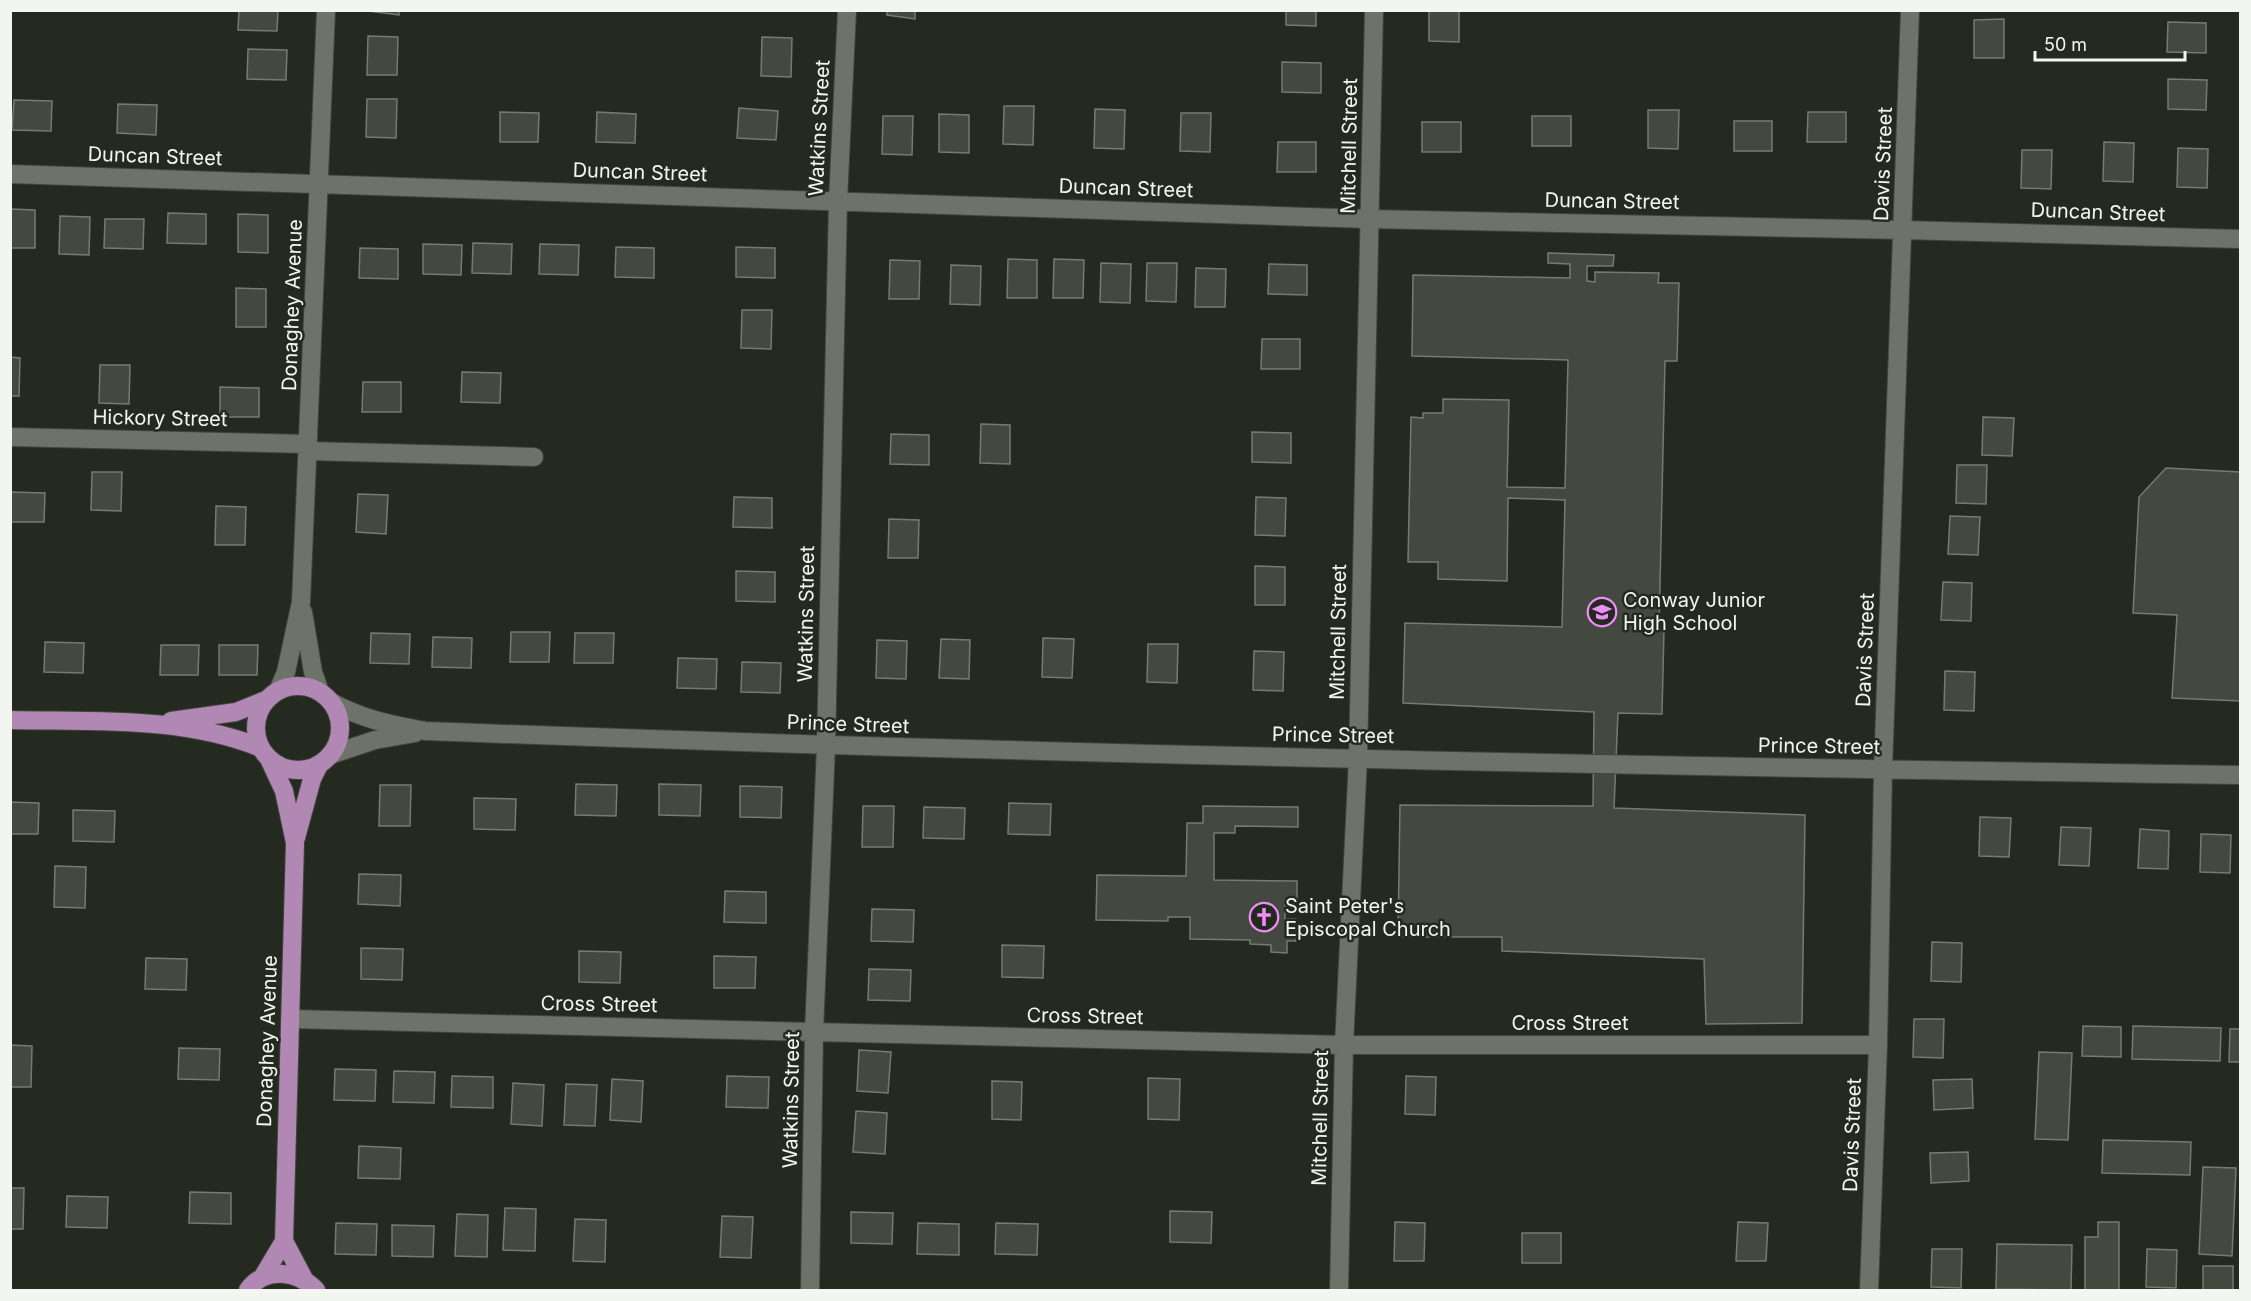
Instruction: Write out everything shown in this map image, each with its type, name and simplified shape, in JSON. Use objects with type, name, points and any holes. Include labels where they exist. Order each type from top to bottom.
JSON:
[{"type":"main road","points":[[10,720],[151,724],[239,739],[265,754],[280,767],[293,770],[307,770],[325,760],[338,743],[340,729],[338,714],[326,697],[307,687],[292,687],[236,712],[151,724]]},
{"type":"main road","points":[[265,754],[256,736],[256,722],[260,710],[273,695]]},
{"type":"main road","name":"Donaghey Avenue","points":[[262,1278],[284,1241],[295,843],[284,791],[265,754]]},
{"type":"main road","name":"Donaghey Avenue","points":[[295,843],[312,779],[325,760]]},
{"type":"main road","name":"Donaghey Avenue","points":[[284,1241],[310,1285]]},
{"type":"main road","points":[[248,1290],[262,1278],[276,1274],[291,1274],[310,1285]]},
{"type":"street","name":"Donaghey Avenue","points":[[273,695],[286,672],[301,602],[326,10]]},
{"type":"street","name":"Watkins Street","points":[[810,1290],[814,1032],[826,746],[838,201],[847,10]]},
{"type":"street","name":"Mitchell Street","points":[[1339,1290],[1344,1045],[1358,758],[1374,10]]},
{"type":"street","name":"Davis Street","points":[[1869,1290],[1878,1045],[1883,770],[1904,230],[1910,10]]},
{"type":"street","name":"Duncan Street","points":[[10,174],[1370,219],[2241,239]]},
{"type":"street","name":"Hickory Street","points":[[10,436],[534,457]]},
{"type":"street","name":"Donaghey Avenue","points":[[301,602],[309,651],[326,697]]},
{"type":"street","name":"Prince Street","points":[[326,697],[357,716],[425,731],[826,746],[1883,770],[2241,775]]},
{"type":"street","name":"Prince Street","points":[[325,760],[375,740],[425,731]]},
{"type":"street","name":"Cross Street","points":[[291,1019],[1344,1045],[1878,1045]]},
{"type":"building","points":[[239,10],[278,10],[277,31],[238,30]]},
{"type":"building","points":[[360,10],[399,10],[399,15]]},
{"type":"building","points":[[887,10],[915,10],[915,19],[887,15]]},
{"type":"building","points":[[1286,10],[1316,10],[1316,26],[1286,25]]},
{"type":"building","points":[[1429,10],[1459,10],[1459,42],[1429,41]]},
{"type":"building","points":[[2004,19],[2004,58],[1974,58],[1974,20]]},
{"type":"building","points":[[2168,22],[2206,23],[2206,53],[2167,52]]},
{"type":"building","points":[[368,36],[398,37],[397,75],[367,75]]},
{"type":"building","points":[[762,37],[792,38],[791,77],[761,76]]},
{"type":"building","points":[[248,49],[287,50],[286,80],[247,79]]},
{"type":"building","points":[[1282,62],[1321,63],[1321,93],[1282,92]]},
{"type":"building","points":[[2168,79],[2207,80],[2206,110],[2168,109]]},
{"type":"building","points":[[367,99],[397,99],[396,138],[366,137]]},
{"type":"building","points":[[14,100],[52,101],[51,131],[12,130]]},
{"type":"building","points":[[118,104],[157,105],[156,135],[117,133]]},
{"type":"building","points":[[1004,106],[1034,106],[1033,145],[1003,144]]},
{"type":"building","points":[[739,108],[778,111],[776,140],[737,138]]},
{"type":"building","points":[[1095,109],[1125,110],[1124,149],[1094,148]]},
{"type":"building","points":[[1648,110],[1679,110],[1678,149],[1648,148]]},
{"type":"building","points":[[500,112],[539,113],[538,142],[500,142]]},
{"type":"building","points":[[597,112],[636,114],[635,143],[596,142]]},
{"type":"building","points":[[1808,112],[1846,112],[1846,142],[1807,142]]},
{"type":"building","points":[[1181,113],[1211,113],[1210,152],[1180,151]]},
{"type":"building","points":[[939,114],[969,115],[969,153],[939,152]]},
{"type":"building","points":[[883,116],[913,116],[912,155],[882,154]]},
{"type":"building","points":[[1532,116],[1571,116],[1571,146],[1532,146]]},
{"type":"building","points":[[1734,121],[1772,121],[1772,151],[1734,151]]},
{"type":"building","points":[[1422,122],[1461,122],[1461,152],[1422,152]]},
{"type":"building","points":[[1278,142],[1316,142],[1316,172],[1277,172]]},
{"type":"building","points":[[2104,142],[2134,143],[2133,182],[2103,181]]},
{"type":"building","points":[[2178,148],[2208,149],[2207,188],[2177,187]]},
{"type":"building","points":[[2022,150],[2052,150],[2051,189],[2021,188]]},
{"type":"building","points":[[10,209],[35,210],[35,248],[10,248]]},
{"type":"building","points":[[168,213],[206,214],[206,244],[167,243]]},
{"type":"building","points":[[238,214],[268,215],[268,253],[238,252]]},
{"type":"building","points":[[60,216],[90,217],[89,255],[59,254]]},
{"type":"building","points":[[105,219],[144,219],[143,249],[104,248]]},
{"type":"building","points":[[473,243],[512,244],[511,274],[472,273]]},
{"type":"building","points":[[423,244],[462,245],[461,275],[423,274]]},
{"type":"building","points":[[540,244],[579,245],[578,275],[539,274]]},
{"type":"building","points":[[616,247],[654,248],[654,278],[615,277]]},
{"type":"building","points":[[736,247],[775,248],[775,278],[736,277]]},
{"type":"building","points":[[360,248],[398,249],[398,279],[359,278]]},
{"type":"building","points":[[1548,253],[1614,255],[1613,266],[1587,266],[1587,281],[1595,282],[1595,272],[1659,273],[1658,283],[1679,283],[1677,361],[1665,361],[1659,629],[1664,629],[1662,714],[1618,713],[1614,808],[1805,815],[1802,1023],[1706,1024],[1704,959],[1502,951],[1502,937],[1398,937],[1400,805],[1593,806],[1594,712],[1403,703],[1405,623],[1562,627],[1565,500],[1508,498],[1507,581],[1438,579],[1438,562],[1408,562],[1411,417],[1423,418],[1423,413],[1443,413],[1443,399],[1509,400],[1507,487],[1565,488],[1568,360],[1412,356],[1413,275],[1570,278],[1570,264],[1548,263]]},
{"type":"building","points":[[1008,259],[1037,260],[1037,298],[1007,298]]},
{"type":"building","points":[[1054,259],[1084,260],[1083,298],[1053,298]]},
{"type":"building","points":[[890,260],[920,261],[919,299],[889,299]]},
{"type":"building","points":[[1101,263],[1131,264],[1130,303],[1100,302]]},
{"type":"building","points":[[1147,263],[1177,263],[1176,302],[1146,301]]},
{"type":"building","points":[[1269,264],[1307,265],[1307,295],[1268,294]]},
{"type":"building","points":[[951,265],[981,266],[980,305],[950,304]]},
{"type":"building","points":[[1196,268],[1226,269],[1225,307],[1195,307]]},
{"type":"building","points":[[236,288],[266,289],[266,327],[236,327]]},
{"type":"building","points":[[742,310],[772,310],[771,349],[741,348]]},
{"type":"building","points":[[1262,339],[1300,339],[1300,369],[1261,369]]},
{"type":"building","points":[[10,357],[20,358],[19,396],[10,396]]},
{"type":"building","points":[[100,365],[130,365],[129,404],[99,403]]},
{"type":"building","points":[[462,372],[501,373],[500,403],[461,402]]},
{"type":"building","points":[[363,382],[401,382],[401,412],[362,412]]},
{"type":"building","points":[[220,387],[259,388],[259,417],[220,417]]},
{"type":"building","points":[[1983,417],[2014,418],[2012,456],[1982,455]]},
{"type":"building","points":[[981,424],[1010,425],[1010,464],[980,463]]},
{"type":"building","points":[[1252,432],[1291,433],[1291,463],[1252,462]]},
{"type":"building","points":[[891,434],[929,435],[929,465],[890,464]]},
{"type":"building","points":[[1957,465],[1987,465],[1986,504],[1956,503]]},
{"type":"building","points":[[2166,468],[2240,472],[2240,701],[2172,698],[2177,615],[2133,613],[2139,497]]},
{"type":"building","points":[[92,472],[122,472],[121,511],[91,510]]},
{"type":"building","points":[[10,492],[45,493],[44,522],[10,522]]},
{"type":"building","points":[[358,494],[388,495],[386,534],[356,532]]},
{"type":"building","points":[[734,497],[772,498],[772,528],[733,527]]},
{"type":"building","points":[[1256,497],[1286,498],[1285,536],[1255,535]]},
{"type":"building","points":[[216,506],[246,507],[245,545],[215,545]]},
{"type":"building","points":[[1950,516],[1980,517],[1978,555],[1948,554]]},
{"type":"building","points":[[889,519],[919,520],[918,558],[888,558]]},
{"type":"building","points":[[1255,566],[1285,567],[1285,605],[1255,605]]},
{"type":"building","points":[[736,571],[775,572],[775,602],[736,601]]},
{"type":"building","points":[[1943,582],[1972,583],[1971,621],[1941,620]]},
{"type":"building","points":[[511,632],[550,632],[549,662],[510,662]]},
{"type":"building","points":[[371,633],[410,634],[409,664],[370,663]]},
{"type":"building","points":[[575,633],[614,633],[613,663],[574,663]]},
{"type":"building","points":[[433,637],[472,638],[471,668],[432,667]]},
{"type":"building","points":[[1043,638],[1074,639],[1072,678],[1042,677]]},
{"type":"building","points":[[941,639],[970,640],[969,679],[939,678]]},
{"type":"building","points":[[877,640],[907,641],[906,679],[876,678]]},
{"type":"building","points":[[45,642],[84,643],[83,673],[44,672]]},
{"type":"building","points":[[1148,644],[1178,644],[1177,683],[1147,682]]},
{"type":"building","points":[[161,645],[199,645],[198,675],[160,675]]},
{"type":"building","points":[[219,645],[258,645],[257,675],[219,675]]},
{"type":"building","points":[[1254,651],[1284,652],[1283,691],[1253,690]]},
{"type":"building","points":[[678,658],[717,659],[716,689],[677,688]]},
{"type":"building","points":[[742,662],[781,663],[780,693],[741,692]]},
{"type":"building","points":[[1945,671],[1975,672],[1974,711],[1944,710]]},
{"type":"building","points":[[576,784],[617,785],[616,816],[575,815]]},
{"type":"building","points":[[659,784],[701,785],[700,816],[659,815]]},
{"type":"building","points":[[380,785],[411,785],[410,826],[379,826]]},
{"type":"building","points":[[740,786],[782,787],[781,818],[740,817]]},
{"type":"building","points":[[474,798],[516,799],[515,830],[474,829]]},
{"type":"building","points":[[10,802],[39,803],[38,834],[10,834]]},
{"type":"building","points":[[1009,803],[1051,804],[1050,835],[1008,834]]},
{"type":"building","points":[[863,806],[894,806],[893,847],[862,847]]},
{"type":"building","points":[[1203,806],[1298,807],[1298,827],[1235,826],[1235,833],[1214,833],[1214,880],[1297,881],[1297,901],[1285,901],[1285,919],[1296,919],[1296,941],[1287,941],[1287,953],[1271,952],[1271,945],[1250,944],[1250,940],[1190,939],[1190,917],[1168,917],[1168,921],[1096,920],[1097,875],[1186,876],[1187,823],[1203,823]]},
{"type":"building","points":[[924,807],[965,808],[964,839],[923,838]]},
{"type":"building","points":[[73,810],[115,811],[114,842],[73,841]]},
{"type":"building","points":[[1980,817],[2011,818],[2009,857],[1979,856]]},
{"type":"building","points":[[2061,827],[2091,828],[2089,866],[2059,865]]},
{"type":"building","points":[[2140,829],[2169,831],[2168,869],[2138,868]]},
{"type":"building","points":[[2201,834],[2231,835],[2230,873],[2200,872]]},
{"type":"building","points":[[55,866],[86,867],[85,908],[54,907]]},
{"type":"building","points":[[359,874],[401,875],[400,906],[358,904]]},
{"type":"building","points":[[725,891],[766,892],[766,923],[724,922]]},
{"type":"building","points":[[872,909],[914,910],[913,942],[871,941]]},
{"type":"building","points":[[1932,942],[1962,943],[1961,982],[1931,981]]},
{"type":"building","points":[[1002,945],[1044,946],[1043,978],[1002,977]]},
{"type":"building","points":[[361,948],[403,949],[402,980],[361,979]]},
{"type":"building","points":[[579,951],[621,952],[620,983],[579,982]]},
{"type":"building","points":[[714,956],[756,957],[755,988],[714,988]]},
{"type":"building","points":[[146,958],[187,959],[186,990],[145,989]]},
{"type":"building","points":[[869,969],[911,970],[910,1001],[868,1000]]},
{"type":"building","points":[[1914,1019],[1944,1019],[1943,1058],[1913,1057]]},
{"type":"building","points":[[2083,1026],[2121,1027],[2121,1057],[2082,1056]]},
{"type":"building","points":[[2133,1026],[2221,1028],[2220,1061],[2132,1059]]},
{"type":"building","points":[[2230,1029],[2240,1029],[2240,1062],[2229,1062]]},
{"type":"building","points":[[10,1045],[32,1046],[31,1087],[10,1087]]},
{"type":"building","points":[[179,1048],[220,1049],[219,1080],[178,1079]]},
{"type":"building","points":[[859,1050],[891,1052],[888,1093],[857,1091]]},
{"type":"building","points":[[2039,1052],[2072,1053],[2068,1140],[2035,1139]]},
{"type":"building","points":[[335,1069],[376,1070],[375,1101],[334,1100]]},
{"type":"building","points":[[394,1071],[435,1072],[434,1103],[393,1102]]},
{"type":"building","points":[[452,1076],[493,1077],[493,1108],[451,1107]]},
{"type":"building","points":[[727,1076],[769,1077],[768,1108],[726,1107]]},
{"type":"building","points":[[1406,1076],[1436,1077],[1435,1115],[1405,1114]]},
{"type":"building","points":[[1148,1078],[1180,1079],[1179,1120],[1148,1119]]},
{"type":"building","points":[[612,1079],[643,1081],[641,1122],[610,1120]]},
{"type":"building","points":[[1972,1079],[1973,1108],[1934,1110],[1933,1080]]},
{"type":"building","points":[[992,1081],[1022,1082],[1021,1120],[992,1119]]},
{"type":"building","points":[[513,1083],[544,1085],[542,1126],[511,1124]]},
{"type":"building","points":[[566,1084],[597,1085],[595,1126],[564,1125]]},
{"type":"building","points":[[856,1111],[887,1113],[885,1154],[853,1152]]},
{"type":"building","points":[[2103,1140],[2191,1142],[2190,1175],[2102,1173]]},
{"type":"building","points":[[359,1146],[401,1148],[400,1179],[358,1178]]},
{"type":"building","points":[[1968,1152],[1969,1181],[1931,1183],[1930,1153]]},
{"type":"building","points":[[2203,1167],[2236,1168],[2232,1256],[2199,1254]]},
{"type":"building","points":[[10,1188],[24,1188],[23,1229],[10,1229]]},
{"type":"building","points":[[190,1192],[231,1193],[231,1224],[189,1223]]},
{"type":"building","points":[[67,1196],[108,1197],[107,1228],[66,1227]]},
{"type":"building","points":[[505,1208],[536,1209],[535,1251],[503,1250]]},
{"type":"building","points":[[1170,1211],[1212,1212],[1211,1243],[1170,1242]]},
{"type":"building","points":[[851,1212],[893,1213],[892,1244],[851,1243]]},
{"type":"building","points":[[457,1214],[488,1215],[487,1257],[455,1256]]},
{"type":"building","points":[[722,1216],[753,1217],[751,1258],[720,1257]]},
{"type":"building","points":[[575,1219],[606,1220],[605,1262],[573,1261]]},
{"type":"building","points":[[1395,1222],[1425,1223],[1424,1261],[1394,1261]]},
{"type":"building","points":[[1738,1222],[1768,1223],[1766,1261],[1736,1261]]},
{"type":"building","points":[[2098,1222],[2119,1222],[2119,1290],[2085,1290],[2085,1237],[2098,1237]]},
{"type":"building","points":[[336,1223],[377,1224],[376,1255],[335,1254]]},
{"type":"building","points":[[918,1223],[959,1224],[959,1255],[917,1254]]},
{"type":"building","points":[[996,1223],[1038,1224],[1037,1255],[995,1254]]},
{"type":"building","points":[[392,1225],[434,1226],[433,1257],[392,1256]]},
{"type":"building","points":[[1522,1233],[1561,1233],[1561,1263],[1522,1263]]},
{"type":"building","points":[[1997,1244],[2072,1245],[2071,1290],[1996,1289]]},
{"type":"building","points":[[1932,1249],[1962,1249],[1961,1288],[1931,1287]]},
{"type":"building","points":[[2147,1249],[2177,1250],[2176,1288],[2146,1287]]},
{"type":"building","points":[[2203,1266],[2233,1266],[2233,1290],[2203,1290]]},
{"type":"place","name":"Conway Junior High School","points":[[1602,612]]},
{"type":"place","name":"Saint Peter's Episcopal Church","points":[[1264,917]]}]
